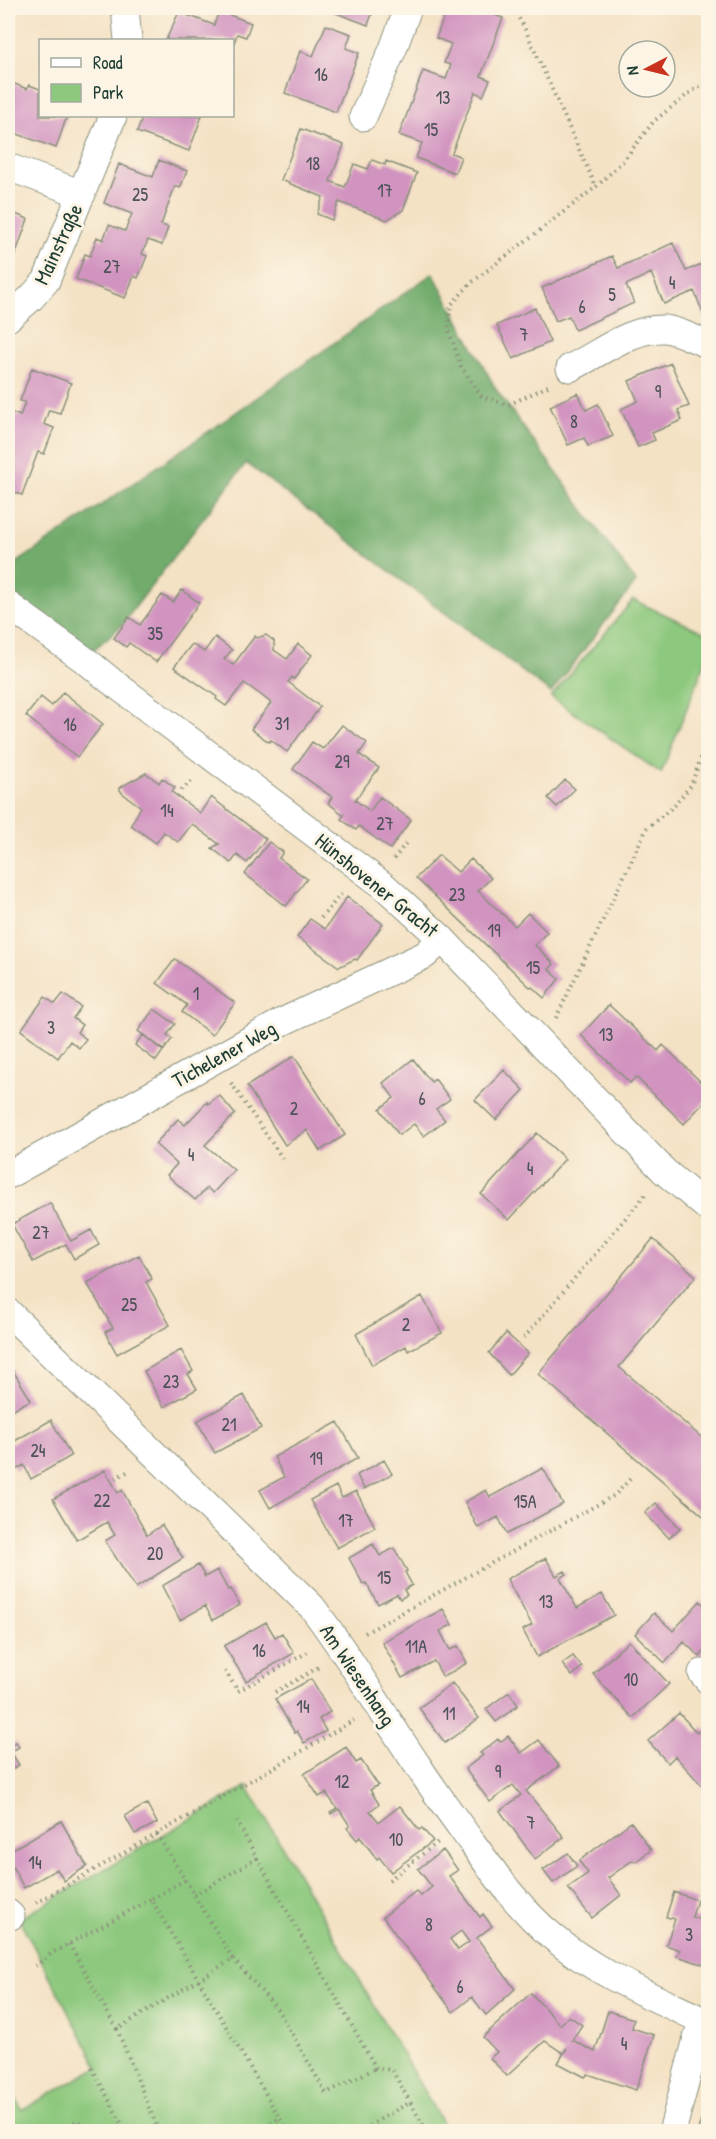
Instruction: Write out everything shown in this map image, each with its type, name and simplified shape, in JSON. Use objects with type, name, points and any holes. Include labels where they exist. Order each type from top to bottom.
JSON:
[{"type":"street","points":[[125,8],[128,39]]},
{"type":"street","points":[[363,117],[408,8]]},
{"type":"street","name":"Mainstraße","points":[[8,318],[46,281],[113,117]]},
{"type":"street","name":"Mainstraße","points":[[8,167],[82,194]]},
{"type":"street","points":[[570,368],[631,335],[655,329],[667,329],[708,344]]},
{"type":"street","name":"Hünshovener Gracht","points":[[8,605],[89,663],[384,886],[442,939],[664,1171],[708,1208]]},
{"type":"street","name":"Tichelener Weg","points":[[8,1175],[282,1022],[425,955],[442,939]]},
{"type":"street","name":"Am Wiesenhang","points":[[8,1312],[296,1590],[340,1646],[417,1765],[494,1874],[529,1914],[566,1947],[610,1974],[652,1997],[705,2021]]},
{"type":"street","points":[[672,2132],[705,2021]]},
{"type":"path","points":[[513,8],[525,27],[596,187]]},
{"type":"path","points":[[570,368],[572,376],[508,405],[482,397],[461,366],[448,328],[451,305],[471,283],[596,187],[623,161],[654,121],[692,91],[708,83]]},
{"type":"path","points":[[543,1043],[647,828],[675,805],[691,785],[708,739]]},
{"type":"path","points":[[215,1059],[285,1162]]},
{"type":"path","points":[[524,1338],[664,1171]]},
{"type":"path","points":[[225,1671],[238,1691],[340,1646],[615,1495],[631,1478]]},
{"type":"path","points":[[275,1692],[340,1646]]},
{"type":"path","points":[[9,1914],[157,1834],[292,1758],[352,1721]]},
{"type":"path","points":[[237,1821],[376,2068]]},
{"type":"path","points":[[389,1880],[460,1826]]},
{"type":"path","points":[[157,1834],[233,1959],[278,2010],[326,2092],[376,2068],[392,2070],[428,2132]]},
{"type":"path","points":[[194,1895],[256,1858]]},
{"type":"path","points":[[35,1966],[52,1953],[185,1880]]},
{"type":"path","points":[[151,1899],[288,2132]]},
{"type":"path","points":[[69,1944],[117,2029],[159,2132]]},
{"type":"path","points":[[117,2029],[233,1959]]},
{"type":"path","points":[[92,2067],[126,2132]]},
{"type":"path","points":[[359,2132],[410,2102]]},
{"type":"path","points":[[255,2132],[280,2118]]},
{"type":"path","points":[[59,2132],[78,2120],[86,2132]]},
{"type":"path","points":[[8,2125],[15,2132]]},
{"type":"green space","points":[[433,273],[497,391],[636,582],[551,693],[246,463],[120,627],[92,651],[8,590],[8,569],[218,425]]},
{"type":"green space","points":[[633,600],[708,634],[708,655],[661,773],[551,697]]},
{"type":"green space","points":[[247,1786],[447,2131],[8,2131],[8,2083],[22,2110],[98,2067],[19,1919]]},
{"type":"building","points":[[323,8],[374,8],[368,25]]},
{"type":"building","points":[[447,8],[474,8],[503,18],[481,76],[490,80],[483,96],[475,92],[452,153],[461,157],[455,173],[416,158],[422,143],[399,135],[423,71],[446,79],[451,65],[444,63],[451,44],[436,38]]},
{"type":"building","points":[[219,11],[251,23],[246,37],[237,34],[234,44],[234,39],[166,39],[179,12],[214,25]]},
{"type":"building","points":[[326,25],[351,34],[346,48],[359,53],[336,112],[285,93],[300,51],[313,56]]},
{"type":"building","points":[[10,82],[27,89],[29,85],[39,89],[39,117],[67,117],[56,148],[12,132],[13,127],[8,125]]},
{"type":"building","points":[[143,117],[202,117],[189,151],[137,132]]},
{"type":"building","points":[[301,129],[344,145],[330,181],[345,187],[354,164],[368,169],[372,160],[385,165],[386,161],[417,173],[403,210],[387,220],[339,202],[332,220],[317,214],[323,197],[281,180]]},
{"type":"building","points":[[159,160],[187,171],[180,188],[175,186],[161,225],[168,227],[162,245],[148,240],[142,254],[147,256],[138,278],[134,276],[125,298],[76,279],[85,254],[90,256],[97,237],[103,240],[109,225],[125,231],[132,214],[104,203],[119,164],[153,177]]},
{"type":"building","points":[[8,211],[28,219],[8,275]]},
{"type":"building","points":[[673,243],[686,271],[708,261],[708,319],[706,320],[694,291],[664,304],[651,273],[626,285],[634,303],[575,330],[569,316],[556,321],[542,288],[612,256],[618,268]]},
{"type":"building","points":[[535,308],[550,342],[513,359],[497,325]]},
{"type":"building","points":[[671,363],[689,406],[678,410],[682,420],[652,433],[655,440],[638,447],[621,409],[638,401],[629,381]]},
{"type":"building","points":[[32,368],[71,383],[60,413],[49,410],[44,424],[54,428],[44,454],[38,452],[22,495],[8,490],[8,411],[20,416],[25,402],[20,401]]},
{"type":"building","points":[[578,393],[586,410],[598,404],[613,436],[588,446],[584,438],[568,445],[550,406]]},
{"type":"building","points":[[708,536],[708,556],[702,554]]},
{"type":"building","points":[[182,590],[199,603],[156,662],[129,643],[126,647],[114,638],[129,617],[140,625],[162,595],[173,602]]},
{"type":"building","points":[[266,635],[274,641],[274,650],[287,659],[298,644],[312,655],[294,679],[292,677],[288,682],[320,707],[287,752],[251,729],[271,703],[261,695],[244,683],[226,706],[216,699],[217,697],[174,667],[192,644],[204,652],[215,637],[232,650],[224,659],[233,665],[255,636],[257,638]]},
{"type":"building","points":[[63,692],[103,724],[77,757],[26,716],[41,697],[52,706]]},
{"type":"building","points":[[342,725],[367,743],[359,754],[379,768],[355,800],[370,811],[380,797],[411,820],[390,849],[359,826],[356,830],[341,819],[344,815],[328,803],[332,797],[293,769],[312,742],[323,749]]},
{"type":"building","points":[[146,773],[159,783],[162,778],[175,788],[172,792],[200,813],[211,797],[266,839],[247,863],[237,855],[231,863],[212,848],[219,844],[192,824],[178,842],[164,832],[156,843],[131,825],[141,807],[122,793],[119,788]]},
{"type":"building","points":[[565,780],[575,789],[557,807],[548,798]]},
{"type":"building","points":[[269,842],[283,852],[279,858],[307,879],[286,906],[245,874]]},
{"type":"building","points":[[439,855],[458,872],[471,859],[491,878],[478,891],[515,926],[528,913],[547,932],[535,945],[554,964],[549,969],[559,979],[544,998],[416,878]]},
{"type":"building","points":[[347,897],[383,924],[357,960],[339,967],[297,937],[310,919],[325,929]]},
{"type":"building","points":[[175,959],[235,1003],[212,1035],[182,1012],[187,1005],[157,983]]},
{"type":"building","points":[[63,994],[81,1007],[73,1018],[82,1025],[77,1032],[86,1039],[79,1048],[70,1041],[58,1058],[21,1030],[45,997],[55,1004]]},
{"type":"building","points":[[609,1005],[658,1051],[663,1045],[708,1089],[708,1098],[684,1124],[636,1077],[630,1083],[581,1035]]},
{"type":"building","points":[[154,1009],[175,1024],[167,1035],[172,1039],[164,1050],[138,1031]]},
{"type":"building","points":[[143,1035],[163,1051],[156,1061],[135,1045]]},
{"type":"building","points":[[294,1056],[345,1135],[320,1151],[307,1130],[285,1145],[247,1086]]},
{"type":"building","points":[[413,1059],[431,1082],[435,1079],[450,1099],[436,1109],[445,1120],[424,1136],[414,1124],[399,1135],[380,1109],[394,1098],[383,1083]]},
{"type":"building","points":[[504,1070],[524,1090],[496,1120],[475,1100]]},
{"type":"building","points":[[219,1095],[235,1114],[205,1145],[234,1170],[213,1193],[207,1188],[195,1200],[167,1175],[177,1164],[155,1144],[178,1119],[185,1125],[207,1102],[208,1104]]},
{"type":"building","points":[[537,1133],[565,1159],[509,1220],[481,1194]]},
{"type":"building","points":[[50,1203],[71,1241],[91,1230],[99,1245],[74,1259],[66,1244],[33,1262],[12,1224]]},
{"type":"building","points":[[653,1239],[696,1276],[619,1367],[708,1443],[708,1520],[538,1374]]},
{"type":"building","points":[[139,1255],[152,1279],[146,1282],[170,1325],[117,1354],[105,1332],[113,1328],[87,1283]]},
{"type":"building","points":[[422,1296],[442,1333],[408,1351],[406,1346],[372,1365],[356,1334]]},
{"type":"building","points":[[506,1333],[528,1353],[509,1375],[489,1353]]},
{"type":"building","points":[[181,1350],[193,1371],[188,1374],[197,1389],[164,1407],[144,1371]]},
{"type":"building","points":[[10,1366],[31,1400],[8,1412],[8,1367]]},
{"type":"building","points":[[244,1395],[261,1428],[215,1453],[197,1421]]},
{"type":"building","points":[[51,1420],[71,1456],[31,1479],[24,1465],[15,1470],[8,1457],[8,1445]]},
{"type":"building","points":[[338,1422],[358,1458],[270,1508],[260,1490],[284,1477],[274,1457]]},
{"type":"building","points":[[384,1460],[392,1474],[364,1489],[357,1475]]},
{"type":"building","points":[[543,1468],[563,1504],[507,1534],[498,1517],[478,1528],[465,1502],[486,1490],[490,1497]]},
{"type":"building","points":[[105,1470],[118,1493],[122,1490],[147,1535],[162,1525],[183,1558],[136,1588],[105,1541],[115,1535],[107,1522],[77,1540],[53,1499]]},
{"type":"building","points":[[336,1486],[342,1498],[356,1491],[375,1527],[337,1548],[310,1500]]},
{"type":"building","points":[[656,1503],[680,1528],[669,1538],[645,1513]]},
{"type":"building","points":[[373,1544],[380,1556],[394,1548],[412,1585],[404,1590],[407,1595],[400,1599],[397,1594],[378,1604],[366,1583],[363,1584],[349,1558]]},
{"type":"building","points":[[546,1558],[556,1576],[565,1571],[567,1574],[560,1578],[577,1608],[602,1594],[614,1615],[537,1657],[523,1630],[532,1625],[507,1579]]},
{"type":"building","points":[[198,1565],[205,1577],[217,1570],[240,1605],[213,1620],[205,1606],[180,1620],[162,1586]]},
{"type":"building","points":[[700,1601],[708,1609],[708,1647],[700,1657],[684,1642],[665,1663],[635,1634],[654,1613],[673,1631]]},
{"type":"building","points":[[443,1609],[452,1625],[440,1631],[450,1650],[458,1646],[467,1663],[443,1677],[434,1661],[402,1678],[382,1642]]},
{"type":"building","points":[[266,1622],[275,1637],[282,1633],[294,1653],[246,1681],[224,1646]]},
{"type":"building","points":[[629,1641],[669,1684],[633,1718],[593,1674]]},
{"type":"building","points":[[573,1656],[582,1667],[572,1676],[562,1664]]},
{"type":"building","points":[[311,1679],[330,1712],[319,1719],[326,1731],[304,1743],[297,1731],[295,1733],[275,1699]]},
{"type":"building","points":[[452,1683],[479,1718],[445,1743],[419,1708]]},
{"type":"building","points":[[509,1692],[518,1705],[496,1722],[486,1709]]},
{"type":"building","points":[[679,1713],[697,1733],[704,1727],[708,1732],[708,1792],[675,1756],[668,1763],[648,1741]]},
{"type":"building","points":[[508,1736],[521,1753],[539,1740],[559,1766],[526,1791],[564,1837],[535,1859],[500,1811],[521,1795],[513,1785],[490,1802],[465,1769],[498,1739],[500,1742]]},
{"type":"building","points":[[16,1742],[19,1747],[11,1752],[19,1765],[8,1772],[8,1746]]},
{"type":"building","points":[[346,1747],[356,1763],[361,1760],[378,1785],[370,1790],[379,1804],[370,1811],[379,1822],[400,1806],[419,1830],[422,1828],[433,1841],[391,1872],[379,1857],[377,1859],[360,1837],[357,1840],[347,1828],[350,1826],[339,1809],[331,1814],[330,1812],[337,1808],[326,1793],[319,1797],[304,1774]]},
{"type":"building","points":[[147,1804],[157,1823],[135,1834],[125,1816]]},
{"type":"building","points":[[61,1821],[87,1866],[64,1881],[57,1869],[24,1888],[8,1858],[8,1852]]},
{"type":"building","points":[[631,1822],[651,1850],[608,1878],[621,1895],[592,1918],[568,1888],[588,1873],[579,1861]]},
{"type":"building","points":[[443,1850],[458,1870],[449,1876],[480,1917],[483,1914],[492,1926],[477,1938],[515,1989],[486,2015],[472,1997],[453,2012],[383,1917],[416,1891],[421,1896],[432,1887],[418,1869]],"holes":[[[461,1931],[469,1942],[458,1950],[450,1939]]]},
{"type":"building","points":[[568,1853],[577,1866],[553,1883],[543,1870]]},
{"type":"building","points":[[674,1892],[697,1900],[692,1917],[708,1922],[708,1954],[705,1965],[677,1956],[680,1950],[666,1945],[675,1919],[666,1917]]},
{"type":"building","points":[[531,1993],[560,2025],[569,2016],[582,2025],[572,2040],[595,2052],[608,2011],[634,2019],[632,2028],[654,2035],[636,2090],[588,2074],[585,2077],[558,2063],[567,2048],[563,2053],[545,2041],[507,2076],[490,2058],[497,2052],[483,2037]]},
{"type":"building","points":[[708,2101],[708,2132],[697,2132]]}]
